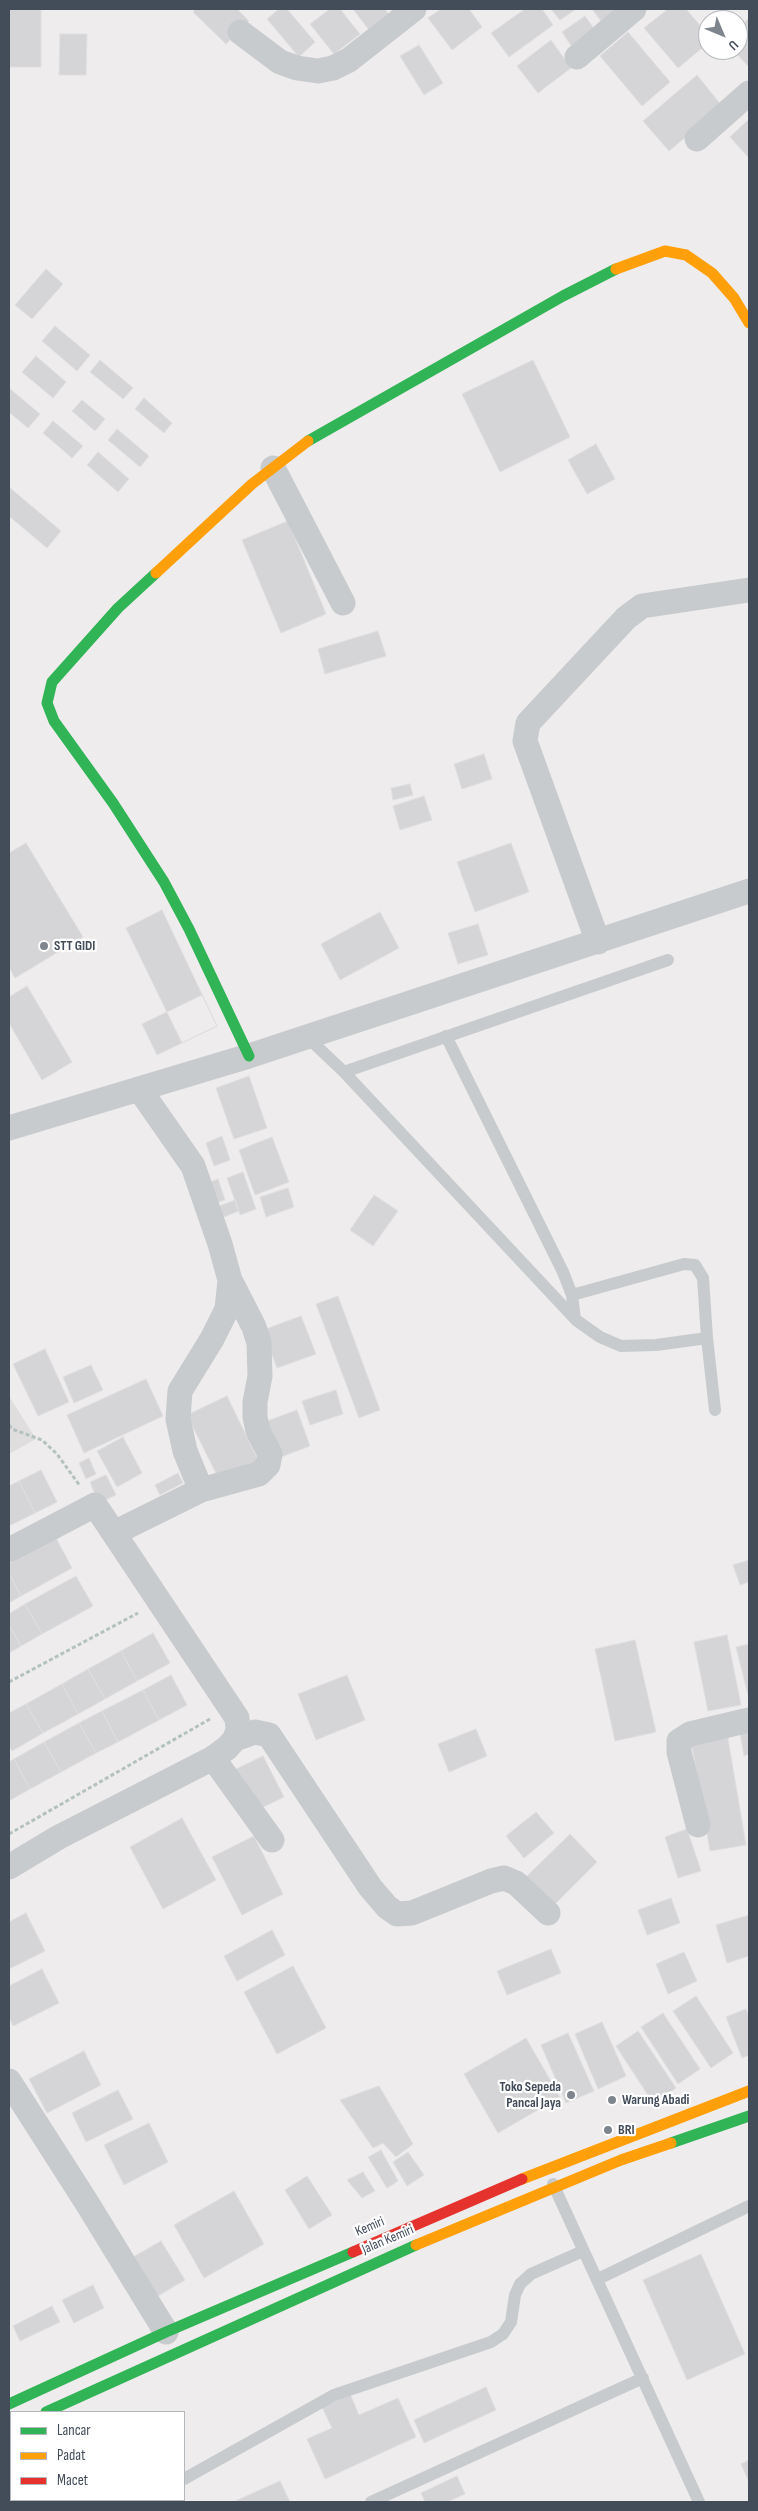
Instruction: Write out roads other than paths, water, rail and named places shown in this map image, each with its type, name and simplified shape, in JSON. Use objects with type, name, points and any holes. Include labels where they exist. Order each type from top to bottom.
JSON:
[{"type":"main road","points":[[260,1052],[164,882],[113,803],[54,721],[48,704],[52,682],[118,608],[252,484],[311,439],[401,386],[563,296],[645,257],[665,251],[686,255],[712,272],[734,298],[749,323]]},
{"type":"main road","name":"Kemiri","points":[[13,2401],[166,2332],[547,2168],[749,2091]]},
{"type":"main road","name":"Jalan Kemiri","points":[[48,2411],[364,2267],[554,2187],[621,2160],[749,2116]]},
{"type":"street","points":[[577,56],[634,9]]},
{"type":"street","points":[[240,32],[280,62],[297,68],[318,70],[333,68],[349,60],[402,13]]},
{"type":"street","points":[[697,139],[749,92]]},
{"type":"street","points":[[273,468],[343,604]]},
{"type":"street","points":[[598,942],[524,741],[528,723],[626,618],[642,606],[749,590]]},
{"type":"street","points":[[9,1128],[140,1090],[260,1052],[598,942],[749,890]]},
{"type":"street","points":[[114,1533],[201,1490],[259,1474],[268,1465],[270,1454],[258,1432],[255,1417],[255,1402],[260,1376],[259,1343],[254,1327],[230,1280],[220,1244],[193,1166],[140,1090]]},
{"type":"street","points":[[201,1490],[185,1451],[180,1427],[180,1391],[212,1339],[227,1309],[230,1280]]},
{"type":"street","points":[[9,1550],[95,1505],[230,1707],[236,1718],[238,1729],[235,1739],[227,1748],[213,1758],[9,1866]]},
{"type":"street","points":[[698,1825],[679,1752],[679,1741],[690,1734],[749,1720]]},
{"type":"street","points":[[235,1739],[255,1732],[269,1735],[370,1887],[387,1907],[397,1914],[412,1913],[491,1881],[504,1878],[516,1883],[548,1913]]},
{"type":"street","points":[[213,1758],[272,1840]]},
{"type":"street","points":[[9,2081],[166,2332]]},
{"type":"lane","points":[[344,1072],[668,960]]},
{"type":"lane","points":[[446,1036],[563,1272],[572,1295],[576,1320]]},
{"type":"lane","points":[[300,1038],[344,1072],[576,1320],[600,1338],[622,1346],[656,1345],[707,1338]]},
{"type":"lane","points":[[572,1295],[684,1264],[695,1265],[703,1278],[715,1410]]},
{"type":"lane","points":[[547,2168],[582,2251],[598,2279],[699,2502]]},
{"type":"lane","points":[[598,2279],[749,2206]]},
{"type":"lane","points":[[185,2478],[334,2395],[491,2342],[503,2334],[511,2322],[515,2295],[520,2284],[531,2274],[582,2251]]},
{"type":"lane","points":[[371,2502],[643,2378]]},
{"type":"place","name":"STT GIDI","points":[[44,946]]},
{"type":"place","name":"Toko Sepeda Pancal Jaya","points":[[571,2095]]},
{"type":"place","name":"Warung Abadi","points":[[612,2100]]},
{"type":"place","name":"BRI","points":[[608,2130]]}]
